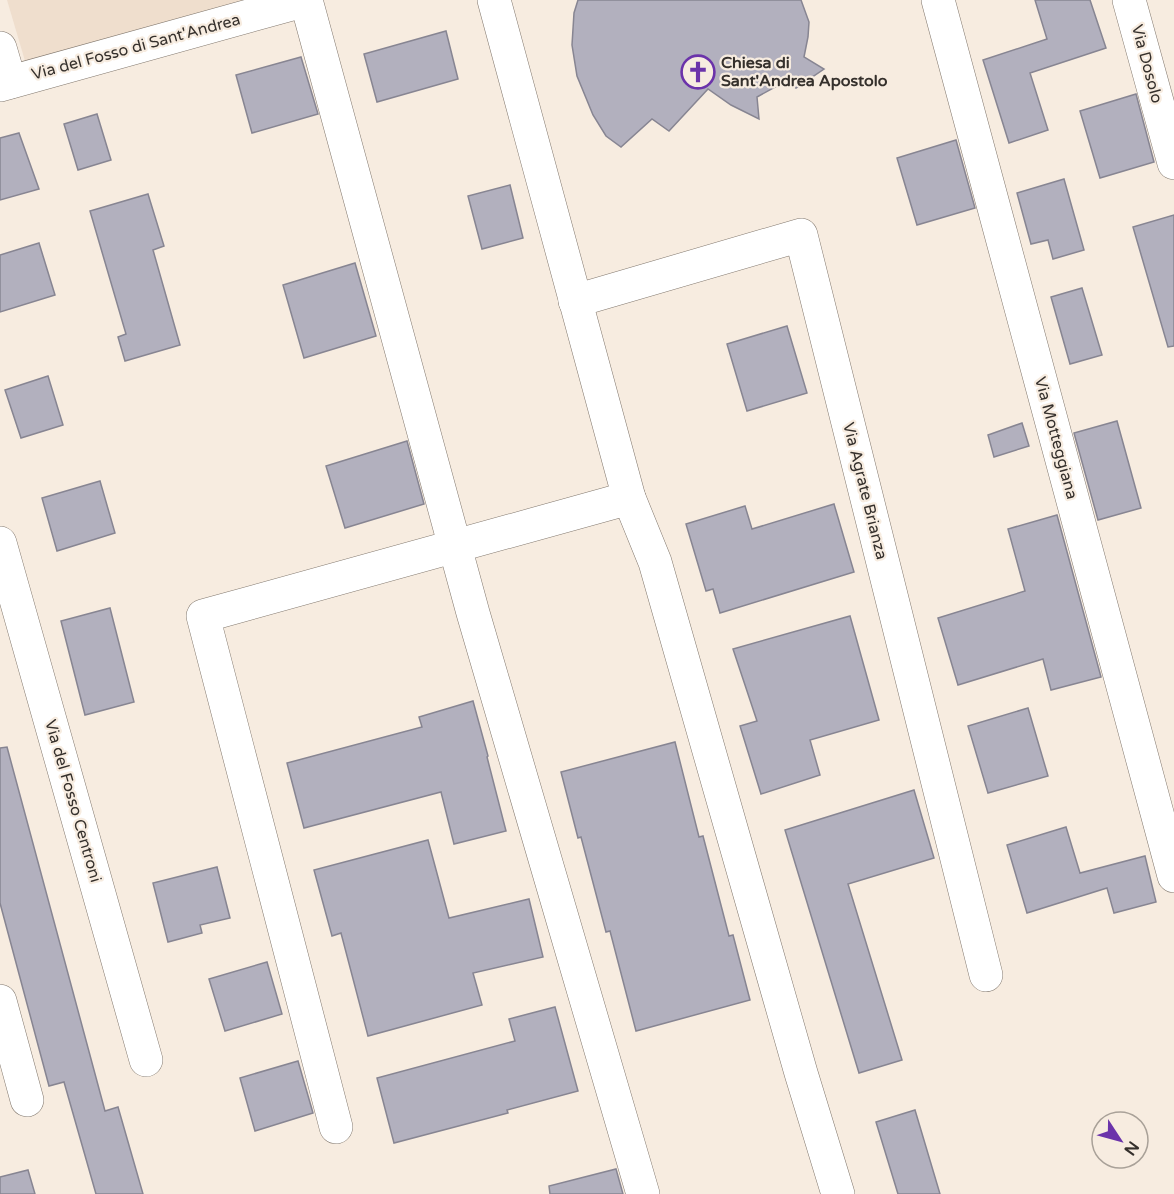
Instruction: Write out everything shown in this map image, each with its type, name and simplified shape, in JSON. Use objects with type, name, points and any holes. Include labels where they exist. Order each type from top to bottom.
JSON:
[{"type":"street","points":[[306,0],[473,613],[643,1194]]},
{"type":"street","name":"Via del Fosso di Sant'Andrea","points":[[5,83],[306,0]]},
{"type":"street","points":[[494,0],[629,498],[655,562],[838,1194]]},
{"type":"street","name":"Via Motteggiana","points":[[938,0],[1174,876]]},
{"type":"street","name":"Via Dosolo","points":[[1129,0],[1174,163]]},
{"type":"street","points":[[0,48],[5,83]]},
{"type":"street","name":"Via Agrate Brianza","points":[[575,301],[801,235],[986,975]]},
{"type":"street","points":[[336,1127],[203,616],[629,498]]},
{"type":"street","name":"Via del Fosso Centroni","points":[[0,543],[146,1060]]},
{"type":"street","points":[[0,1001],[27,1100]]},
{"type":"shaded area","points":[[7,0],[250,0],[25,61]]},
{"type":"building","name":"Chiesa di Sant'Andrea Apostolo","points":[[578,0],[801,0],[809,22],[804,57],[824,69],[796,88],[786,81],[757,97],[759,119],[731,105],[708,89],[669,131],[652,119],[621,147],[606,136],[593,115],[577,76],[572,45],[574,13]]},
{"type":"building","points":[[1035,0],[1090,0],[1106,48],[1030,73],[1048,130],[1009,143],[983,60],[1047,39]]},
{"type":"building","points":[[446,31],[458,79],[377,102],[364,54]]},
{"type":"building","points":[[301,57],[318,114],[252,133],[236,75]]},
{"type":"building","points":[[1136,94],[1154,162],[1100,178],[1080,111]]},
{"type":"building","points":[[97,114],[111,160],[78,170],[64,124]]},
{"type":"building","points":[[19,133],[39,189],[0,200],[0,138]]},
{"type":"building","points":[[956,140],[975,208],[917,225],[897,158]]},
{"type":"building","points":[[1064,179],[1084,250],[1053,259],[1048,240],[1031,244],[1017,193]]},
{"type":"building","points":[[510,185],[523,238],[482,249],[468,196]]},
{"type":"building","points":[[148,194],[164,246],[153,250],[180,345],[125,361],[118,337],[126,334],[90,211]]},
{"type":"building","points":[[1174,215],[1174,346],[1168,347],[1133,227]]},
{"type":"building","points":[[39,243],[55,295],[0,312],[0,255]]},
{"type":"building","points":[[355,263],[376,336],[304,358],[283,285]]},
{"type":"building","points":[[1082,288],[1102,355],[1070,364],[1051,297]]},
{"type":"building","points":[[787,326],[807,393],[747,411],[727,344]]},
{"type":"building","points":[[48,376],[63,425],[21,438],[5,390]]},
{"type":"building","points":[[1117,421],[1141,508],[1098,520],[1074,433]]},
{"type":"building","points":[[1022,423],[1029,446],[994,457],[988,435]]},
{"type":"building","points":[[407,441],[424,504],[345,528],[326,466]]},
{"type":"building","points":[[100,481],[115,533],[57,551],[42,498]]},
{"type":"building","points":[[834,504],[854,572],[720,613],[713,589],[706,591],[686,524],[745,506],[752,529]]},
{"type":"building","points":[[1057,515],[1101,677],[1051,690],[1043,659],[958,685],[938,618],[1025,591],[1008,529]]},
{"type":"building","points":[[110,608],[134,702],[85,715],[61,621]]},
{"type":"building","points":[[850,616],[879,720],[810,740],[820,775],[761,794],[740,726],[757,721],[733,649]]},
{"type":"building","points":[[473,701],[506,831],[454,844],[441,792],[304,828],[287,763],[422,727],[419,717]]},
{"type":"building","points":[[1028,708],[1048,776],[988,793],[968,726]]},
{"type":"building","points":[[675,742],[699,837],[703,836],[729,936],[733,935],[750,1000],[636,1031],[610,931],[606,932],[561,772]]},
{"type":"building","points":[[7,747],[105,1111],[118,1107],[143,1194],[96,1194],[64,1082],[49,1086],[0,903],[0,748]]},
{"type":"building","points":[[914,790],[934,858],[848,884],[902,1060],[859,1073],[785,830]]},
{"type":"building","points":[[1066,827],[1080,873],[1145,856],[1156,902],[1114,913],[1107,888],[1027,913],[1007,845]]},
{"type":"building","points":[[428,840],[449,918],[529,899],[543,957],[473,973],[482,1005],[368,1036],[341,933],[332,936],[314,870]]},
{"type":"building","points":[[217,867],[230,918],[200,925],[202,933],[168,942],[153,883]]},
{"type":"building","points":[[267,962],[282,1014],[225,1031],[209,979]]},
{"type":"building","points":[[555,1007],[578,1091],[507,1110],[508,1113],[394,1143],[377,1078],[515,1041],[509,1019]]},
{"type":"building","points":[[298,1061],[313,1113],[255,1131],[240,1078]]},
{"type":"building","points":[[915,1110],[940,1194],[898,1194],[876,1122]]},
{"type":"building","points":[[616,1169],[623,1194],[550,1194],[549,1186]]},
{"type":"building","points":[[28,1170],[35,1194],[0,1194],[0,1177]]},
{"type":"place","name":"Chiesa di Sant'Andrea Apostolo","points":[[698,72]]}]
